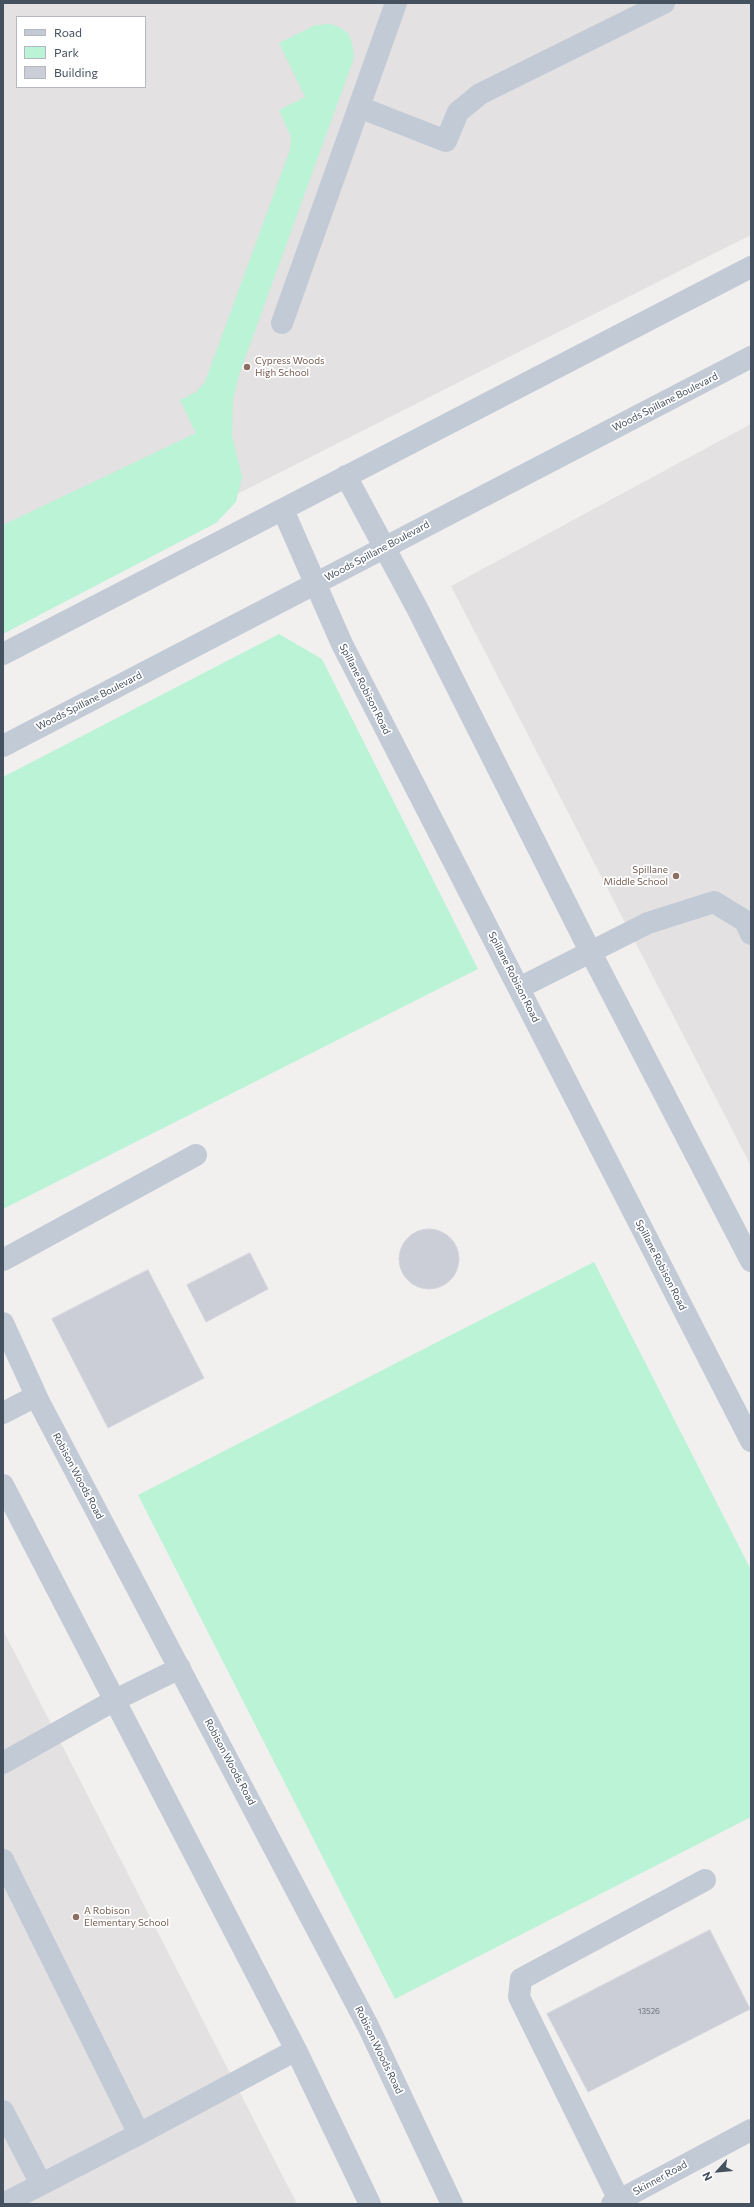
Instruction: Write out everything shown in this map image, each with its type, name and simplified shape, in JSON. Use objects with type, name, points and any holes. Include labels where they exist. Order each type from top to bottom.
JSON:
[{"type":"street","points":[[282,323],[396,3]]},
{"type":"street","points":[[359,107],[446,141],[458,112],[480,94],[664,3]]},
{"type":"street","points":[[3,654],[751,267]]},
{"type":"street","name":"Woods Spillane Boulevard","points":[[3,746],[751,357]]},
{"type":"street","points":[[346,476],[384,547],[590,951],[751,1261]]},
{"type":"street","name":"Spillane Robison Road","points":[[283,510],[342,644],[751,1441]]},
{"type":"street","points":[[519,988],[648,923],[714,902],[745,921],[751,934]]},
{"type":"street","points":[[3,1260],[196,1155]]},
{"type":"street","name":"Robison Woods Road","points":[[3,1323],[36,1396],[368,2026],[452,2204]]},
{"type":"street","points":[[3,1413],[36,1396]]},
{"type":"street","points":[[3,1485],[296,2050],[370,2204]]},
{"type":"street","points":[[3,1763],[115,1700],[180,1668]]},
{"type":"street","points":[[3,1860],[139,2134]]},
{"type":"street","points":[[616,2202],[519,1997],[521,1979],[705,1880]]},
{"type":"street","points":[[3,2204],[139,2134],[296,2050]]},
{"type":"street","points":[[3,2111],[41,2184]]},
{"type":"street","name":"Skinner Road","points":[[616,2202],[751,2130]]},
{"type":"shaded area","name":"Cypress Woods High School","points":[[3,3],[751,3],[751,235],[3,612]]},
{"type":"shaded area","name":"Spillane Middle School","points":[[751,424],[751,1166],[451,586]]},
{"type":"shaded area","name":"A Robison Elementary School","points":[[3,1630],[297,2204],[3,2204]]},
{"type":"green space","points":[[330,24],[337,26],[349,35],[354,58],[240,372],[233,399],[232,435],[242,477],[236,502],[216,523],[3,634],[3,525],[196,433],[180,400],[196,392],[205,382],[290,150],[291,137],[279,110],[305,97],[279,43],[316,25]]},
{"type":"green space","points":[[279,634],[322,659],[478,969],[3,1209],[3,777]]},
{"type":"green space","points":[[594,1262],[751,1570],[751,1817],[395,1999],[138,1495]]},
{"type":"building","points":[[429,1229],[445,1234],[450,1238],[454,1243],[459,1259],[454,1275],[450,1280],[445,1284],[429,1289],[413,1284],[408,1280],[404,1275],[399,1259],[404,1243],[408,1238],[413,1234]]},
{"type":"building","points":[[250,1253],[268,1289],[206,1322],[187,1285]]},
{"type":"building","points":[[148,1270],[204,1378],[108,1428],[52,1319]]},
{"type":"building","points":[[710,1930],[750,2009],[588,2092],[547,2014]]},
{"type":"place","name":"Cypress Woods High School","points":[[247,367]]},
{"type":"place","name":"Spillane Middle School","points":[[676,876]]},
{"type":"place","name":"A Robison Elementary School","points":[[76,1917]]}]
